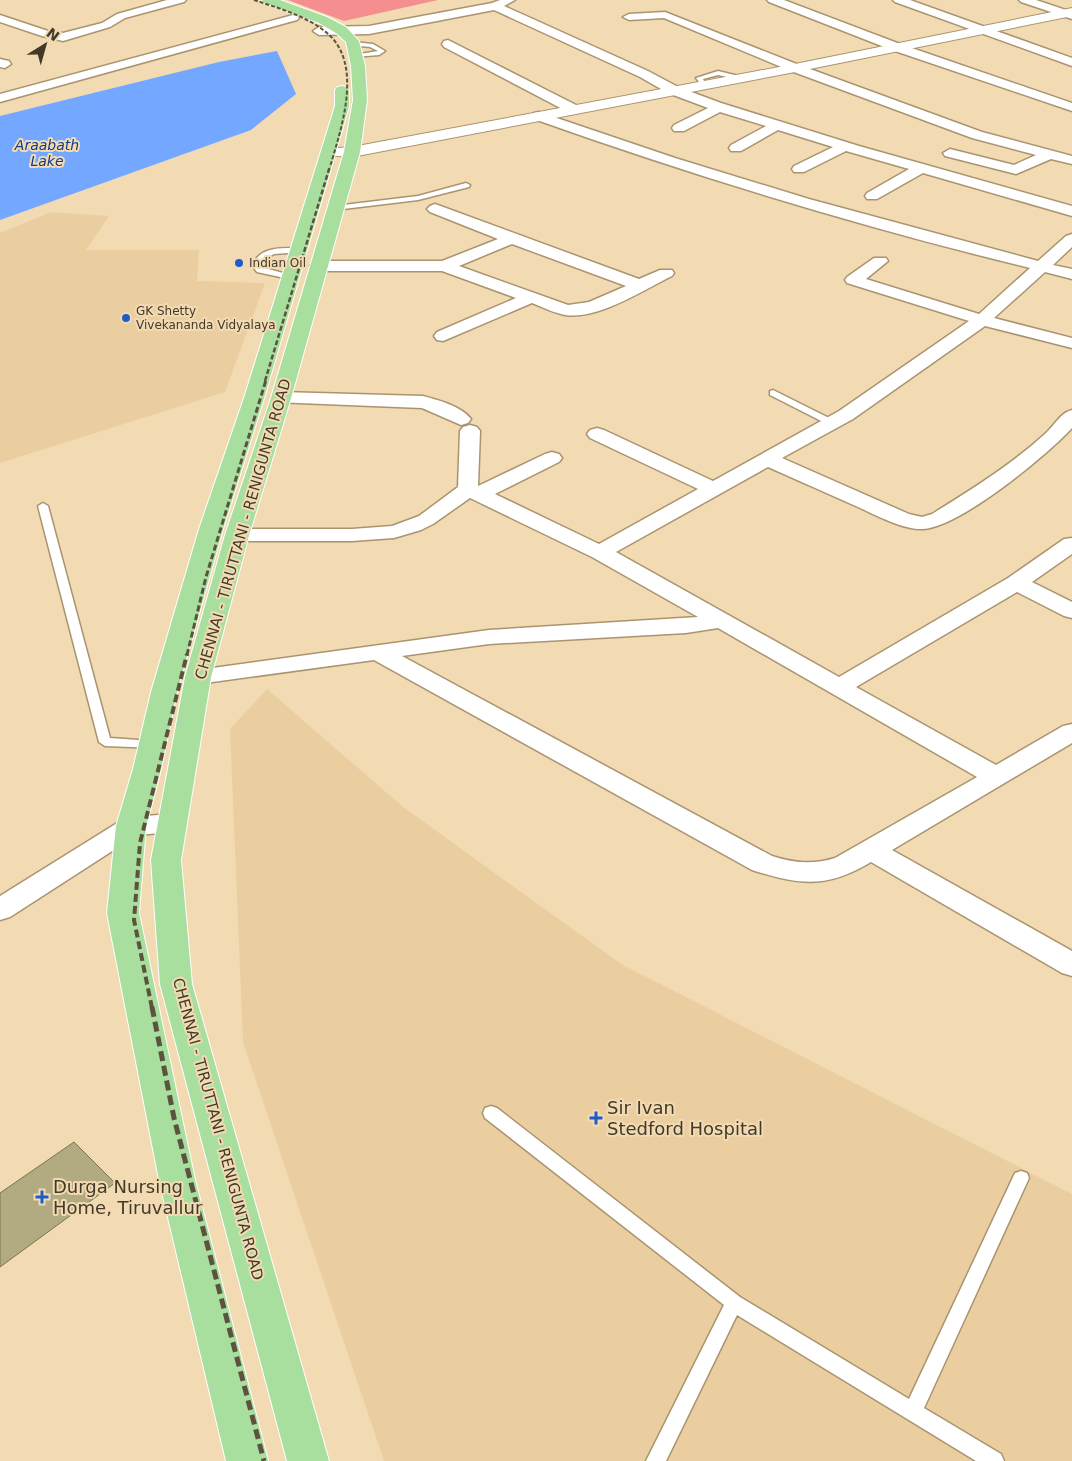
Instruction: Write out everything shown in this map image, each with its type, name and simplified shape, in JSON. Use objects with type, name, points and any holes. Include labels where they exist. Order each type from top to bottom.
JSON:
[{"type":"highway","name":"CHENNAI - TIRUTTANI - RENIGUNTA ROAD","points":[[250,0],[342,40]]},
{"type":"highway","name":"CHENNAI - TIRUTTANI - RENIGUNTA ROAD","points":[[268,0],[323,20],[342,40],[358,66],[360,100],[340,152],[309,258],[281,398],[237,535],[198,677],[166,860],[176,984],[308,1461]]},
{"type":"highway","name":"CHENNAI - TIRUTTANI - RENIGUNTA ROAD","points":[[247,1461],[177,1180],[123,913],[131,826],[153,745],[164,692],[190,602],[291,278],[309,258],[335,208],[340,152],[342,71],[334,43],[342,40]]},
{"type":"street","points":[[0,18],[46,34],[63,37],[106,25],[121,16],[180,0]]},
{"type":"street","points":[[342,40],[369,30],[495,6],[509,0]]},
{"type":"street","points":[[773,0],[896,47],[1072,107]]},
{"type":"street","points":[[899,0],[1072,62]]},
{"type":"street","points":[[1025,0],[1069,14]]},
{"type":"street","points":[[495,6],[637,71],[673,90],[719,107],[844,146],[1072,211]]},
{"type":"street","points":[[340,152],[795,68],[980,30],[1069,14]]},
{"type":"street","points":[[629,17],[665,15],[795,68],[977,135],[1072,160]]},
{"type":"street","points":[[0,98],[293,18]]},
{"type":"street","points":[[448,44],[573,109]]},
{"type":"street","points":[[679,128],[719,107]]},
{"type":"street","points":[[539,116],[658,158],[774,194],[1072,274]]},
{"type":"street","points":[[736,148],[777,125]]},
{"type":"street","points":[[799,169],[844,146]]},
{"type":"street","points":[[950,154],[1016,170],[1048,154]]},
{"type":"street","points":[[872,196],[922,168]]},
{"type":"street","points":[[434,209],[640,285]]},
{"type":"street","points":[[444,266],[512,239]]},
{"type":"street","points":[[600,552],[832,423],[982,320],[1072,239]]},
{"type":"street","points":[[309,258],[444,266],[530,298],[566,310],[578,311],[588,309],[666,273]]},
{"type":"street","points":[[880,261],[853,280],[982,320],[1072,343]]},
{"type":"street","points":[[443,336],[530,298]]},
{"type":"street","points":[[281,398],[423,402],[437,406],[466,425],[473,492]]},
{"type":"street","points":[[767,459],[902,519],[922,523],[940,519],[1008,475],[1054,436],[1072,416]]},
{"type":"street","points":[[597,434],[714,489]]},
{"type":"street","points":[[237,535],[352,536],[394,532],[414,526],[473,492],[552,458]]},
{"type":"street","points":[[473,492],[600,552],[998,777]]},
{"type":"street","points":[[839,687],[1016,582],[1072,544]]},
{"type":"street","points":[[1016,582],[1072,611]]},
{"type":"street","points":[[198,677],[489,637],[686,626],[721,620]]},
{"type":"street","points":[[377,652],[762,863],[794,873],[823,873],[845,865],[998,777],[1067,742]]},
{"type":"street","points":[[0,910],[131,826],[172,823]]},
{"type":"street","points":[[870,849],[1072,965]]},
{"type":"lane","points":[[335,208],[406,200],[448,192],[466,185]]},
{"type":"lane","points":[[291,278],[260,270],[257,267],[257,262],[261,256],[272,252],[309,258]]},
{"type":"lane","points":[[774,393],[832,423]]},
{"type":"lane","points":[[43,506],[104,742],[153,745]]},
{"type":"lane","points":[[491,1113],[734,1303],[994,1461]]},
{"type":"lane","points":[[913,1412],[1021,1178]]},
{"type":"lane","points":[[656,1461],[734,1303]]},
{"type":"shaded area","points":[[288,0],[438,0],[344,21]]},
{"type":"shaded area","name":"GK Shetty Vivekananda Vidyalaya","points":[[51,212],[109,216],[86,250],[199,250],[197,281],[265,283],[225,392],[0,463],[0,233]]},
{"type":"shaded area","name":"Sir Ivan Stedford Hospital","points":[[267,689],[403,807],[621,964],[1072,1194],[1072,1461],[384,1461],[243,1042],[230,729]]},
{"type":"water","name":"Araabath Lake","points":[[277,51],[296,94],[251,130],[0,220],[0,116],[219,62]]},
{"type":"building","points":[[74,1142],[115,1183],[0,1267],[0,1193]]},
{"type":"railway","points":[[254,0],[292,13],[311,22],[327,33],[338,46],[345,62],[347,79],[346,97],[344,116],[330,167]]},
{"type":"railway","points":[[265,381],[330,166]]},
{"type":"railway","points":[[187,655],[206,577],[266,380]]},
{"type":"railway","points":[[152,1008],[134,920],[140,843],[187,654]]},
{"type":"railway","points":[[152,1007],[174,1118],[264,1461]]},
{"type":"place","name":"Indian Oil","points":[[239,263]]},
{"type":"place","name":"GK Shetty Vivekananda Vidyalaya","points":[[126,318]]},
{"type":"place","name":"Sir Ivan Stedford Hospital","points":[[596,1118]]},
{"type":"place","name":"Durga Nursing Home, Tiruvallur","points":[[42,1197]]}]
